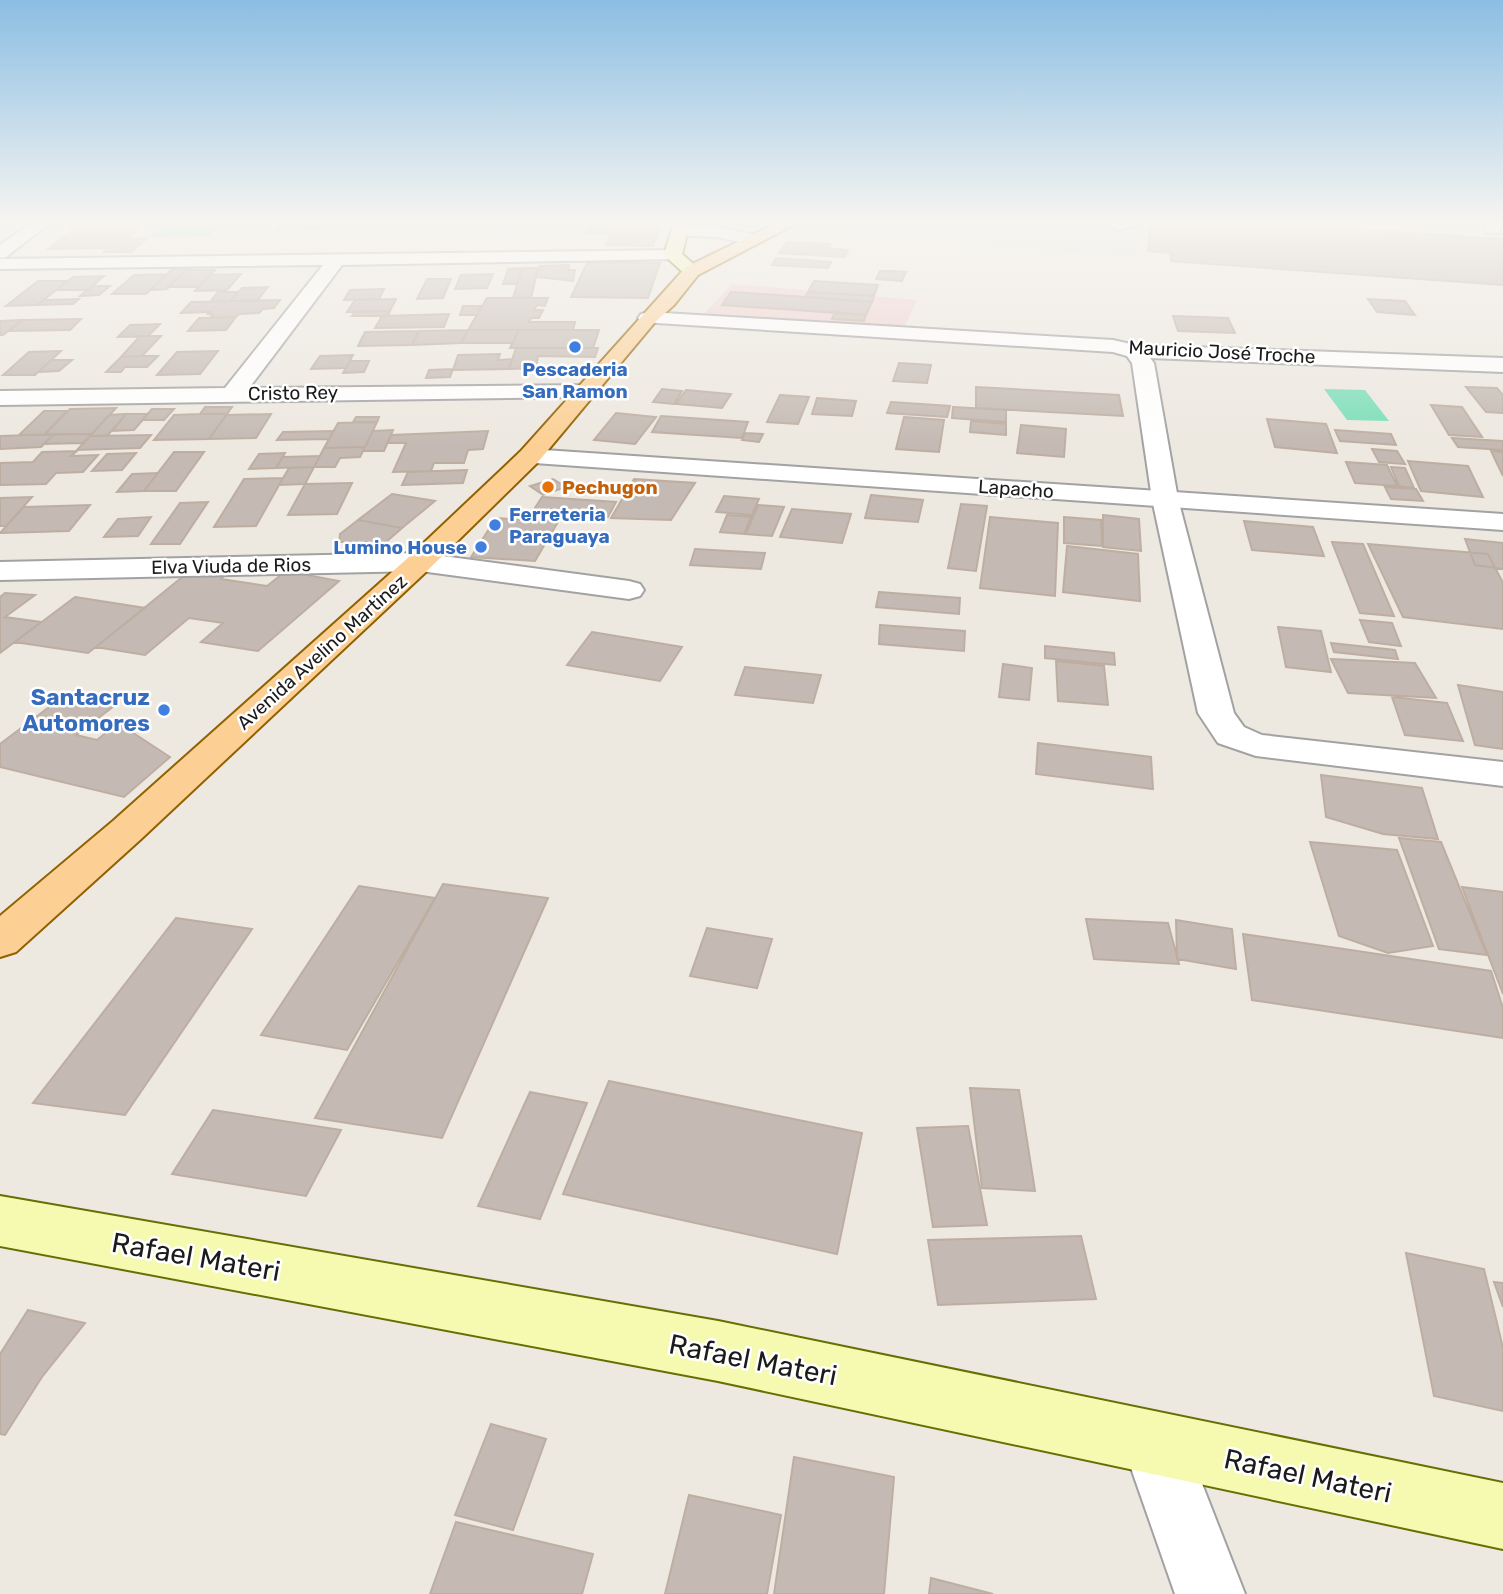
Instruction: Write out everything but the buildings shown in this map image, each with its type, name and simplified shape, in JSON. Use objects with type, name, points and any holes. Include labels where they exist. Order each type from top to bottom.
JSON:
[{"type":"main road","name":"Avenida Avelino Martinez","points":[[0,940],[127,830],[419,562],[529,457],[669,296]]},
{"type":"main road","name":"Rafael Materi","points":[[0,1221],[718,1351],[1503,1516]]},
{"type":"street","points":[[233,393],[308,296]]},
{"type":"street","name":"Mauricio José Troche","points":[[648,318],[1113,346],[1135,351],[1503,365]]},
{"type":"street","points":[[1135,351],[1143,363],[1165,499],[1216,713],[1231,735],[1256,746],[1503,774]]},
{"type":"street","name":"Cristo Rey","points":[[0,397],[586,390]]},
{"type":"street","name":"Lapacho","points":[[529,457],[1503,522]]},
{"type":"street","name":"Elva Viuda de Rios","points":[[0,571],[419,562],[629,590]]},
{"type":"street","points":[[1155,1444],[1210,1594]]},
{"type":"shaded area","points":[[720,296],[875,296],[917,300],[905,326],[704,314]]},
{"type":"green space","points":[[1324,389],[1365,390],[1389,421],[1347,420]]},
{"type":"place","name":"Pescaderia San Ramon","points":[[575,347]]},
{"type":"place","name":"Pechugon","points":[[548,487]]},
{"type":"place","name":"Ferreteria Paraguaya","points":[[495,525]]},
{"type":"place","name":"Lumino House","points":[[481,547]]},
{"type":"place","name":"Santacruz Automores","points":[[164,710]]}]
